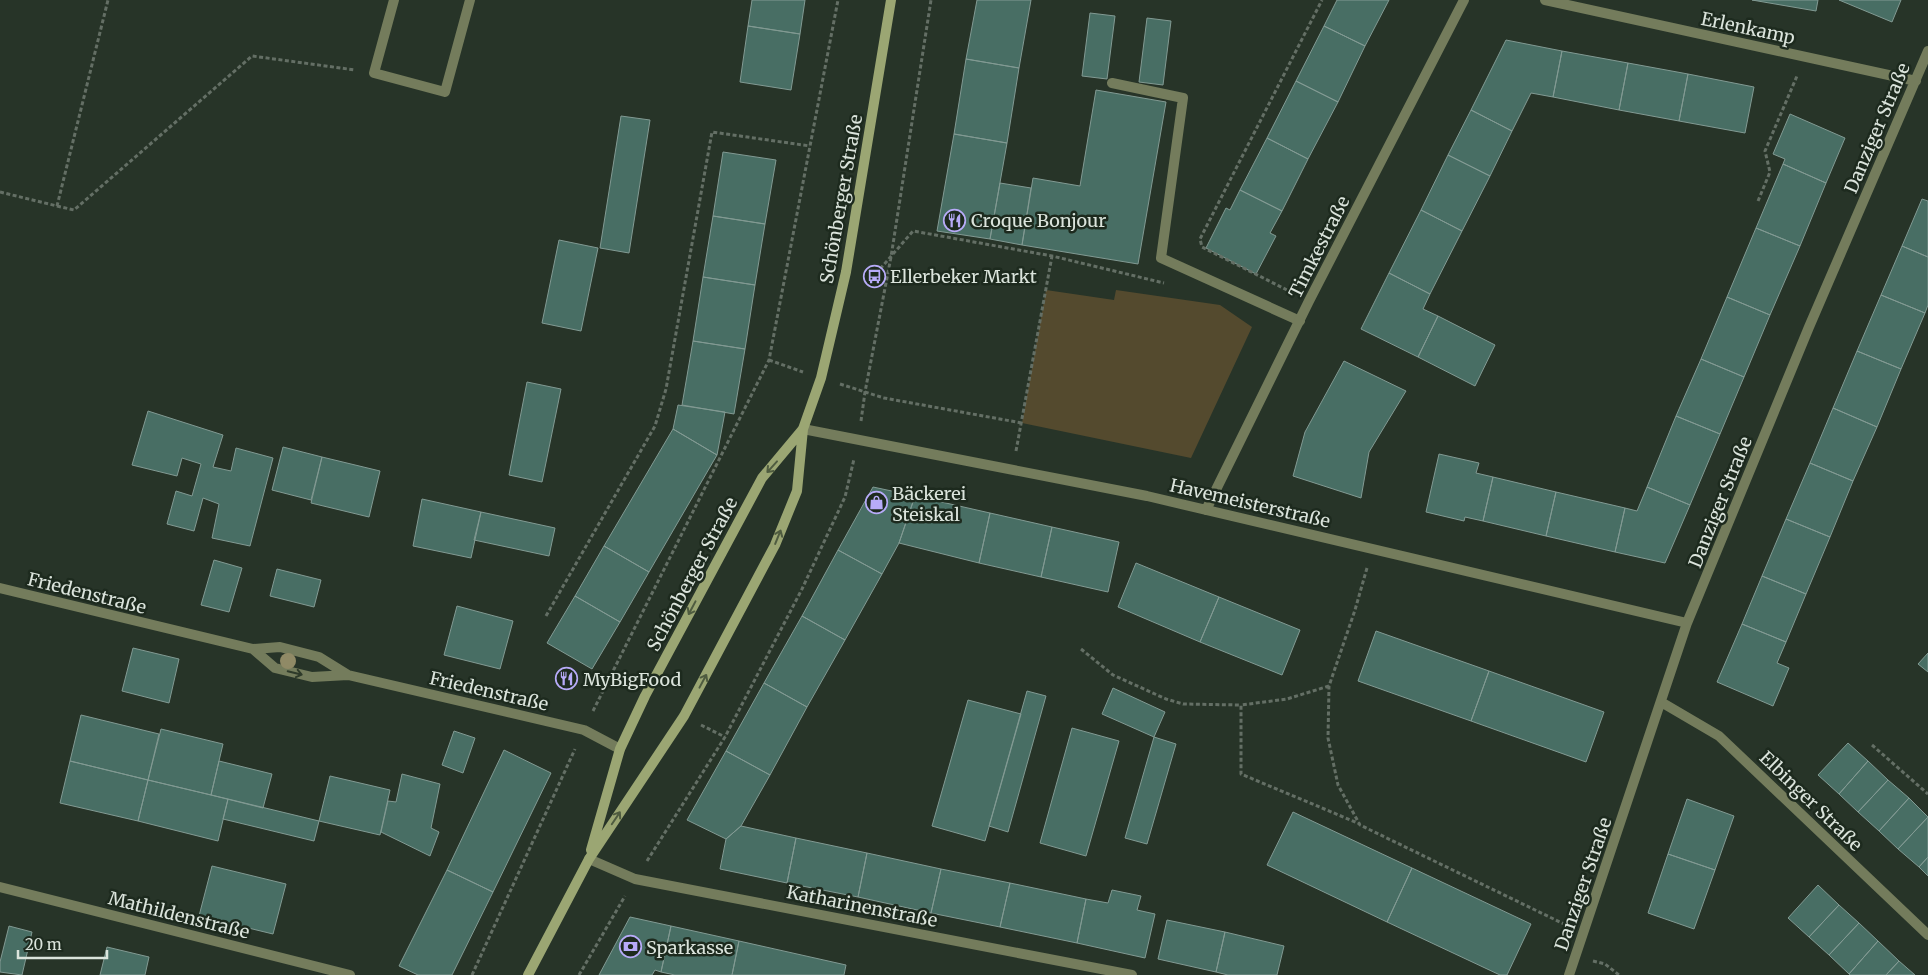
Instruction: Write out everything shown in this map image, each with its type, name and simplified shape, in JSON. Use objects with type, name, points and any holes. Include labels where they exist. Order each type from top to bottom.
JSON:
[{"type":"main road","name":"Schönberger Straße","points":[[528,975],[589,858],[684,716],[775,545],[797,491],[803,429],[821,378],[846,272],[891,0]]},
{"type":"main road","name":"Schönberger Straße","points":[[589,858],[620,748],[664,660],[762,478],[803,429]]},
{"type":"street","points":[[394,0],[374,73],[445,92],[470,0]]},
{"type":"street","name":"Timkestraße","points":[[1206,510],[1309,301],[1464,0]]},
{"type":"street","name":"Erlenkamp","points":[[1545,0],[1916,81]]},
{"type":"street","name":"Danziger Straße","points":[[1569,975],[1687,623],[1809,327],[1928,51]]},
{"type":"street","points":[[1112,83],[1183,98],[1161,258],[1300,321]]},
{"type":"street","name":"Havemeisterstraße","points":[[803,429],[1147,496],[1687,623]]},
{"type":"street","name":"Friedenstraße","points":[[0,588],[253,649],[280,647],[319,656],[348,674]]},
{"type":"street","name":"Friedenstraße","points":[[253,649],[275,668],[312,677],[348,674],[584,730],[620,748]]},
{"type":"street","name":"Elbinger Straße","points":[[1661,702],[1719,736],[1928,935]]},
{"type":"street","name":"Katharinenstraße","points":[[589,858],[635,879],[1132,975]]},
{"type":"street","name":"Mathildenstraße","points":[[0,888],[350,975]]},
{"type":"path","points":[[56,206],[108,0]]},
{"type":"path","points":[[472,975],[584,730],[768,360],[838,0]]},
{"type":"path","points":[[1309,301],[1202,248],[1200,240],[1322,0]]},
{"type":"path","points":[[0,192],[74,210],[252,56],[374,73]]},
{"type":"path","points":[[1758,201],[1770,172],[1765,150],[1805,57]]},
{"type":"path","points":[[546,616],[655,426],[666,390],[712,132],[810,146]]},
{"type":"path","points":[[846,272],[874,276],[913,231],[1052,256],[1165,284]]},
{"type":"path","points":[[1012,471],[1052,256]]},
{"type":"path","points":[[768,360],[884,398],[1022,423]]},
{"type":"path","points":[[1360,825],[1338,785],[1328,738],[1329,686],[1355,610],[1373,548]]},
{"type":"path","points":[[1080,649],[1113,675],[1166,699],[1183,704],[1242,705],[1288,700],[1329,686]]},
{"type":"path","points":[[1242,705],[1241,774],[1360,825],[1584,933]]},
{"type":"path","points":[[1872,745],[1928,794]]},
{"type":"path","points":[[1576,957],[1605,964],[1619,975]]},
{"type":"shaded area","points":[[1046,290],[1114,300],[1116,290],[1220,305],[1252,327],[1191,458],[1022,423]]},
{"type":"building","points":[[752,0],[805,0],[800,34],[748,26]]},
{"type":"building","points":[[977,0],[1031,0],[1019,68],[966,59]]},
{"type":"building","points":[[1337,0],[1389,0],[1365,46],[1324,26]]},
{"type":"building","points":[[1752,0],[1818,0],[1816,11]]},
{"type":"building","points":[[1839,0],[1901,0],[1892,22]]},
{"type":"building","points":[[1090,13],[1115,16],[1107,79],[1082,76]]},
{"type":"building","points":[[1147,18],[1171,21],[1163,85],[1139,82]]},
{"type":"building","points":[[748,26],[800,34],[791,90],[740,82]]},
{"type":"building","points":[[1324,26],[1365,46],[1338,102],[1296,81]]},
{"type":"building","points":[[1506,40],[1562,51],[1553,97],[1531,93],[1512,131],[1471,110]]},
{"type":"building","points":[[1562,51],[1628,63],[1619,110],[1553,97]]},
{"type":"building","points":[[966,59],[1019,68],[1007,143],[954,134]]},
{"type":"building","points":[[1628,63],[1688,74],[1679,121],[1619,110]]},
{"type":"building","points":[[1688,74],[1754,87],[1745,133],[1679,121]]},
{"type":"building","points":[[1296,81],[1338,102],[1308,159],[1267,138]]},
{"type":"building","points":[[1096,90],[1166,102],[1138,264],[1022,245],[1033,178],[1080,186]]},
{"type":"building","points":[[1471,110],[1512,131],[1490,176],[1448,155]]},
{"type":"building","points":[[1790,114],[1845,138],[1826,183],[1783,164],[1785,159],[1773,154]]},
{"type":"building","points":[[621,116],[650,120],[629,253],[600,248]]},
{"type":"building","points":[[954,134],[1007,143],[990,239],[937,231]]},
{"type":"building","points":[[1267,138],[1308,159],[1282,211],[1240,190]]},
{"type":"building","points":[[723,152],[776,160],[765,224],[713,216]]},
{"type":"building","points":[[1448,155],[1490,176],[1462,231],[1421,210]]},
{"type":"building","points":[[1783,164],[1826,183],[1800,246],[1756,228]]},
{"type":"building","points":[[1000,183],[1031,188],[1022,245],[990,239]]},
{"type":"building","points":[[1240,190],[1282,211],[1270,233],[1276,236],[1256,274],[1206,248],[1226,208],[1230,210]]},
{"type":"building","points":[[1922,199],[1928,201],[1928,257],[1902,246]]},
{"type":"building","points":[[1421,210],[1462,231],[1430,294],[1389,273]]},
{"type":"building","points":[[713,216],[765,224],[755,285],[703,277]]},
{"type":"building","points":[[1756,228],[1800,246],[1770,315],[1727,297]]},
{"type":"building","points":[[559,240],[598,248],[581,331],[542,323]]},
{"type":"building","points":[[1902,246],[1928,257],[1928,305],[1925,313],[1881,295]]},
{"type":"building","points":[[1389,273],[1430,294],[1423,309],[1438,316],[1418,357],[1361,329]]},
{"type":"building","points":[[703,277],[755,285],[745,349],[693,341]]},
{"type":"building","points":[[1881,295],[1925,313],[1901,369],[1857,351]]},
{"type":"building","points":[[1727,297],[1770,315],[1744,377],[1701,359]]},
{"type":"building","points":[[1438,316],[1495,345],[1475,386],[1418,357]]},
{"type":"building","points":[[693,341],[745,349],[734,414],[682,405]]},
{"type":"building","points":[[1857,351],[1901,369],[1877,427],[1833,408]]},
{"type":"building","points":[[1701,359],[1744,377],[1720,434],[1676,416]]},
{"type":"building","points":[[1344,361],[1406,391],[1369,452],[1361,498],[1293,476],[1305,432]]},
{"type":"building","points":[[527,382],[561,389],[542,482],[509,475]]},
{"type":"building","points":[[678,405],[725,412],[717,455],[673,429]]},
{"type":"building","points":[[1833,408],[1877,427],[1853,481],[1810,463]]},
{"type":"building","points":[[148,411],[223,435],[213,467],[231,471],[236,448],[273,458],[250,546],[212,538],[219,504],[203,498],[194,531],[167,524],[176,491],[192,496],[201,464],[182,458],[177,476],[132,465]]},
{"type":"building","points":[[1676,416],[1720,434],[1690,505],[1647,487]]},
{"type":"building","points":[[673,429],[717,455],[649,572],[604,546]]},
{"type":"building","points":[[283,447],[322,457],[311,500],[272,490]]},
{"type":"building","points":[[1439,454],[1479,463],[1476,473],[1493,477],[1483,521],[1465,517],[1464,521],[1426,512]]},
{"type":"building","points":[[322,457],[380,471],[369,517],[311,503]]},
{"type":"building","points":[[1810,463],[1853,481],[1830,537],[1786,519]]},
{"type":"building","points":[[1493,477],[1556,492],[1546,536],[1483,521]]},
{"type":"building","points":[[873,487],[915,496],[899,543],[882,574],[838,550]]},
{"type":"building","points":[[1647,487],[1690,505],[1665,563],[1615,552],[1625,508],[1637,511]]},
{"type":"building","points":[[1556,492],[1625,508],[1615,552],[1546,536]]},
{"type":"building","points":[[915,496],[990,513],[979,563],[899,543]]},
{"type":"building","points":[[422,499],[481,512],[471,558],[413,546]]},
{"type":"building","points":[[481,512],[555,528],[549,556],[474,540]]},
{"type":"building","points":[[990,513],[1052,527],[1041,577],[979,563]]},
{"type":"building","points":[[1786,519],[1830,537],[1806,594],[1762,576]]},
{"type":"building","points":[[1052,527],[1119,542],[1108,592],[1041,577]]},
{"type":"building","points":[[604,546],[649,572],[620,622],[575,596]]},
{"type":"building","points":[[838,550],[882,574],[845,640],[802,616]]},
{"type":"building","points":[[214,560],[242,568],[229,612],[201,605]]},
{"type":"building","points":[[1136,563],[1219,597],[1200,642],[1118,607]]},
{"type":"building","points":[[277,569],[321,580],[314,607],[270,596]]},
{"type":"building","points":[[1762,576],[1806,594],[1786,642],[1742,624]]},
{"type":"building","points":[[575,596],[620,622],[592,669],[547,643]]},
{"type":"building","points":[[1219,597],[1300,630],[1282,675],[1200,642]]},
{"type":"building","points":[[457,606],[513,621],[500,669],[444,655]]},
{"type":"building","points":[[802,616],[845,640],[807,707],[764,683]]},
{"type":"building","points":[[1742,624],[1786,642],[1777,663],[1789,668],[1773,706],[1717,682]]},
{"type":"building","points":[[1376,631],[1489,671],[1471,721],[1358,681]]},
{"type":"building","points":[[133,648],[179,659],[169,703],[122,691]]},
{"type":"building","points":[[1928,653],[1928,672],[1918,664]]},
{"type":"building","points":[[563,671],[576,675],[572,689],[558,685]]},
{"type":"building","points":[[1489,671],[1604,712],[1586,762],[1471,721]]},
{"type":"building","points":[[764,683],[807,707],[770,775],[726,751]]},
{"type":"building","points":[[1113,688],[1165,712],[1154,737],[1102,714]]},
{"type":"building","points":[[1027,691],[1046,696],[1008,832],[989,826]]},
{"type":"building","points":[[968,700],[1021,714],[985,841],[932,826]]},
{"type":"building","points":[[81,715],[159,734],[148,780],[70,761]]},
{"type":"building","points":[[1072,728],[1119,741],[1086,856],[1040,843]]},
{"type":"building","points":[[161,729],[223,744],[211,795],[148,780]]},
{"type":"building","points":[[454,731],[475,738],[463,773],[442,765]]},
{"type":"building","points":[[1154,737],[1176,744],[1147,844],[1125,838]]},
{"type":"building","points":[[1848,743],[1868,761],[1839,794],[1818,775]]},
{"type":"building","points":[[504,750],[551,773],[493,892],[447,870]]},
{"type":"building","points":[[726,751],[770,775],[741,826],[726,839],[687,820]]},
{"type":"building","points":[[70,761],[148,780],[138,821],[60,803]]},
{"type":"building","points":[[219,761],[272,774],[263,808],[211,795]]},
{"type":"building","points":[[1868,761],[1888,780],[1858,812],[1839,794]]},
{"type":"building","points":[[402,774],[440,784],[431,828],[439,832],[430,856],[381,832],[388,801],[396,802]]},
{"type":"building","points":[[330,776],[390,790],[380,835],[319,821]]},
{"type":"building","points":[[148,780],[228,799],[218,841],[138,821]]},
{"type":"building","points":[[1888,780],[1909,798],[1879,831],[1858,812]]},
{"type":"building","points":[[1909,798],[1928,817],[1898,849],[1879,831]]},
{"type":"building","points":[[228,799],[319,821],[314,841],[223,819]]},
{"type":"building","points":[[1687,799],[1734,816],[1715,870],[1668,854]]},
{"type":"building","points":[[1293,812],[1412,868],[1387,922],[1267,865]]},
{"type":"building","points":[[1928,817],[1928,857],[1919,867],[1898,849]]},
{"type":"building","points":[[741,826],[796,838],[787,883],[720,869],[726,839]]},
{"type":"building","points":[[796,838],[867,853],[858,897],[787,883]]},
{"type":"building","points":[[867,853],[941,869],[931,913],[858,897]]},
{"type":"building","points":[[1668,854],[1715,870],[1694,929],[1648,913]]},
{"type":"building","points":[[1928,857],[1928,876],[1919,867]]},
{"type":"building","points":[[212,866],[286,884],[273,934],[199,916]]},
{"type":"building","points":[[1412,868],[1531,924],[1507,975],[1500,975],[1387,922]]},
{"type":"building","points":[[941,869],[1010,883],[1000,927],[931,913]]},
{"type":"building","points":[[447,870],[493,892],[452,975],[418,975],[399,966]]},
{"type":"building","points":[[1010,883],[1086,899],[1077,943],[1000,927]]},
{"type":"building","points":[[1818,885],[1839,905],[1809,937],[1788,918]]},
{"type":"building","points":[[1112,890],[1141,896],[1137,910],[1155,914],[1145,958],[1077,943],[1086,899],[1108,903]]},
{"type":"building","points":[[1839,905],[1859,923],[1829,955],[1809,937]]},
{"type":"building","points":[[630,917],[671,926],[661,972],[655,970],[652,975],[599,975]]},
{"type":"building","points":[[1167,920],[1225,932],[1216,972],[1158,959]]},
{"type":"building","points":[[1859,923],[1878,941],[1849,974],[1829,955]]},
{"type":"building","points":[[9,926],[32,932],[22,975],[0,972],[0,962]]},
{"type":"building","points":[[671,926],[739,941],[732,975],[675,975],[661,972]]},
{"type":"building","points":[[1225,932],[1284,946],[1277,975],[1228,975],[1216,972]]},
{"type":"building","points":[[739,941],[846,965],[844,975],[732,975]]},
{"type":"building","points":[[1878,941],[1899,961],[1886,975],[1850,975],[1849,974]]},
{"type":"building","points":[[107,947],[149,957],[145,975],[100,975]]},
{"type":"building","points":[[1899,961],[1915,975],[1886,975]]},
{"type":"place","name":"Croque Bonjour","points":[[955,220]]},
{"type":"place","name":"Ellerbeker Markt","points":[[874,276]]},
{"type":"place","name":"Bäckerei Steiskal","points":[[876,503]]},
{"type":"place","name":"MyBigFood","points":[[567,679]]},
{"type":"place","name":"Sparkasse","points":[[630,947]]}]
